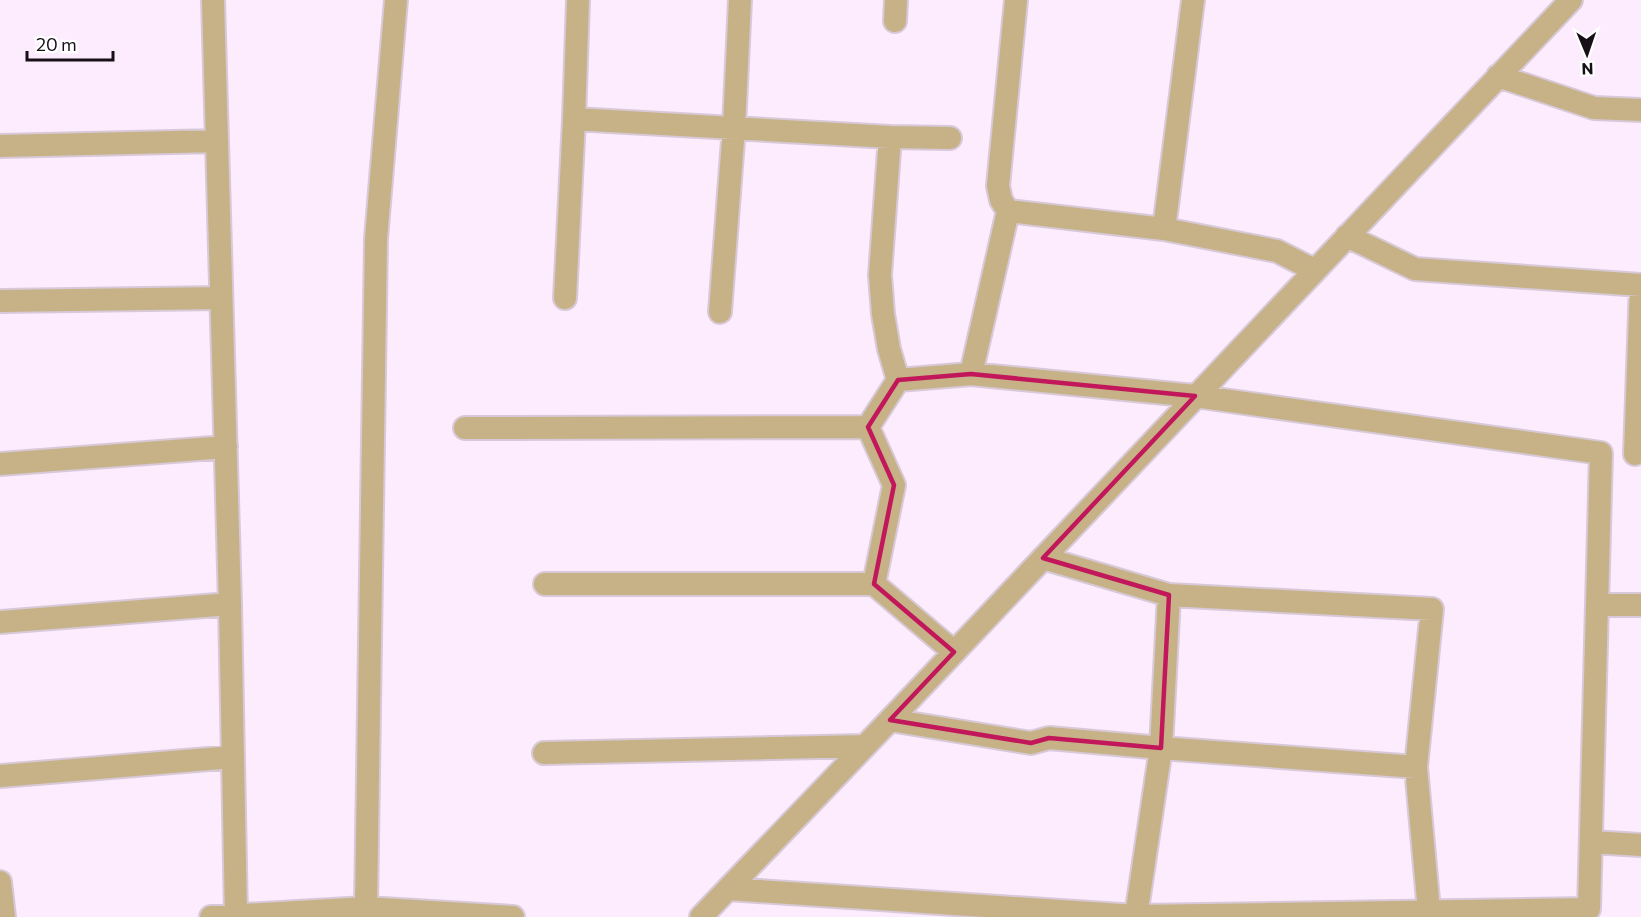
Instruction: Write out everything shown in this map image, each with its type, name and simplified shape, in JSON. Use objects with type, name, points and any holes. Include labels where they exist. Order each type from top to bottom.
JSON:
[{"type":"street","points":[[213,0],[230,604],[236,916]]},
{"type":"street","points":[[366,908],[376,238],[396,0]]},
{"type":"street","points":[[564,298],[578,0]]},
{"type":"street","points":[[720,312],[734,127],[740,0]]},
{"type":"street","points":[[971,374],[1008,211],[1001,200],[998,186],[1016,0]]},
{"type":"street","points":[[1164,229],[1193,0]]},
{"type":"street","points":[[701,917],[1571,0]]},
{"type":"street","points":[[1498,76],[1594,108],[1641,110]]},
{"type":"street","points":[[574,119],[890,137],[950,138]]},
{"type":"street","points":[[868,427],[898,380],[886,332],[880,275],[890,137]]},
{"type":"street","points":[[0,146],[217,141]]},
{"type":"street","points":[[1008,211],[1164,229],[1277,251],[1314,270]]},
{"type":"street","points":[[898,380],[971,374],[1195,396],[1601,453],[1638,454],[1641,285],[1415,269],[1347,236]]},
{"type":"street","points":[[0,301],[221,297]]},
{"type":"street","points":[[465,428],[868,427]]},
{"type":"street","points":[[868,427],[894,485],[874,584]]},
{"type":"street","points":[[0,464],[226,447]]},
{"type":"street","points":[[728,889],[1136,916],[1428,912],[1589,913],[1601,453]]},
{"type":"street","points":[[1043,558],[1170,595],[1432,609],[1416,767],[1428,912]]},
{"type":"street","points":[[545,584],[874,584],[954,652]]},
{"type":"street","points":[[1136,916],[1161,748],[1170,595]]},
{"type":"street","points":[[0,622],[230,604]]},
{"type":"street","points":[[1597,605],[1641,605]]},
{"type":"street","points":[[890,720],[1031,743],[1049,738],[1416,767]]},
{"type":"street","points":[[544,753],[865,746]]},
{"type":"street","points":[[0,776],[233,757]]},
{"type":"street","points":[[1591,842],[1641,845]]},
{"type":"street","points":[[0,882],[4,917]]},
{"type":"street","points":[[211,917],[366,908],[513,917]]},
{"type":"highlighted area","points":[[971,374],[1195,396],[1043,558],[1169,595],[1161,748],[1049,738],[1031,743],[890,720],[954,652],[874,584],[894,485],[868,427],[898,380]]}]
